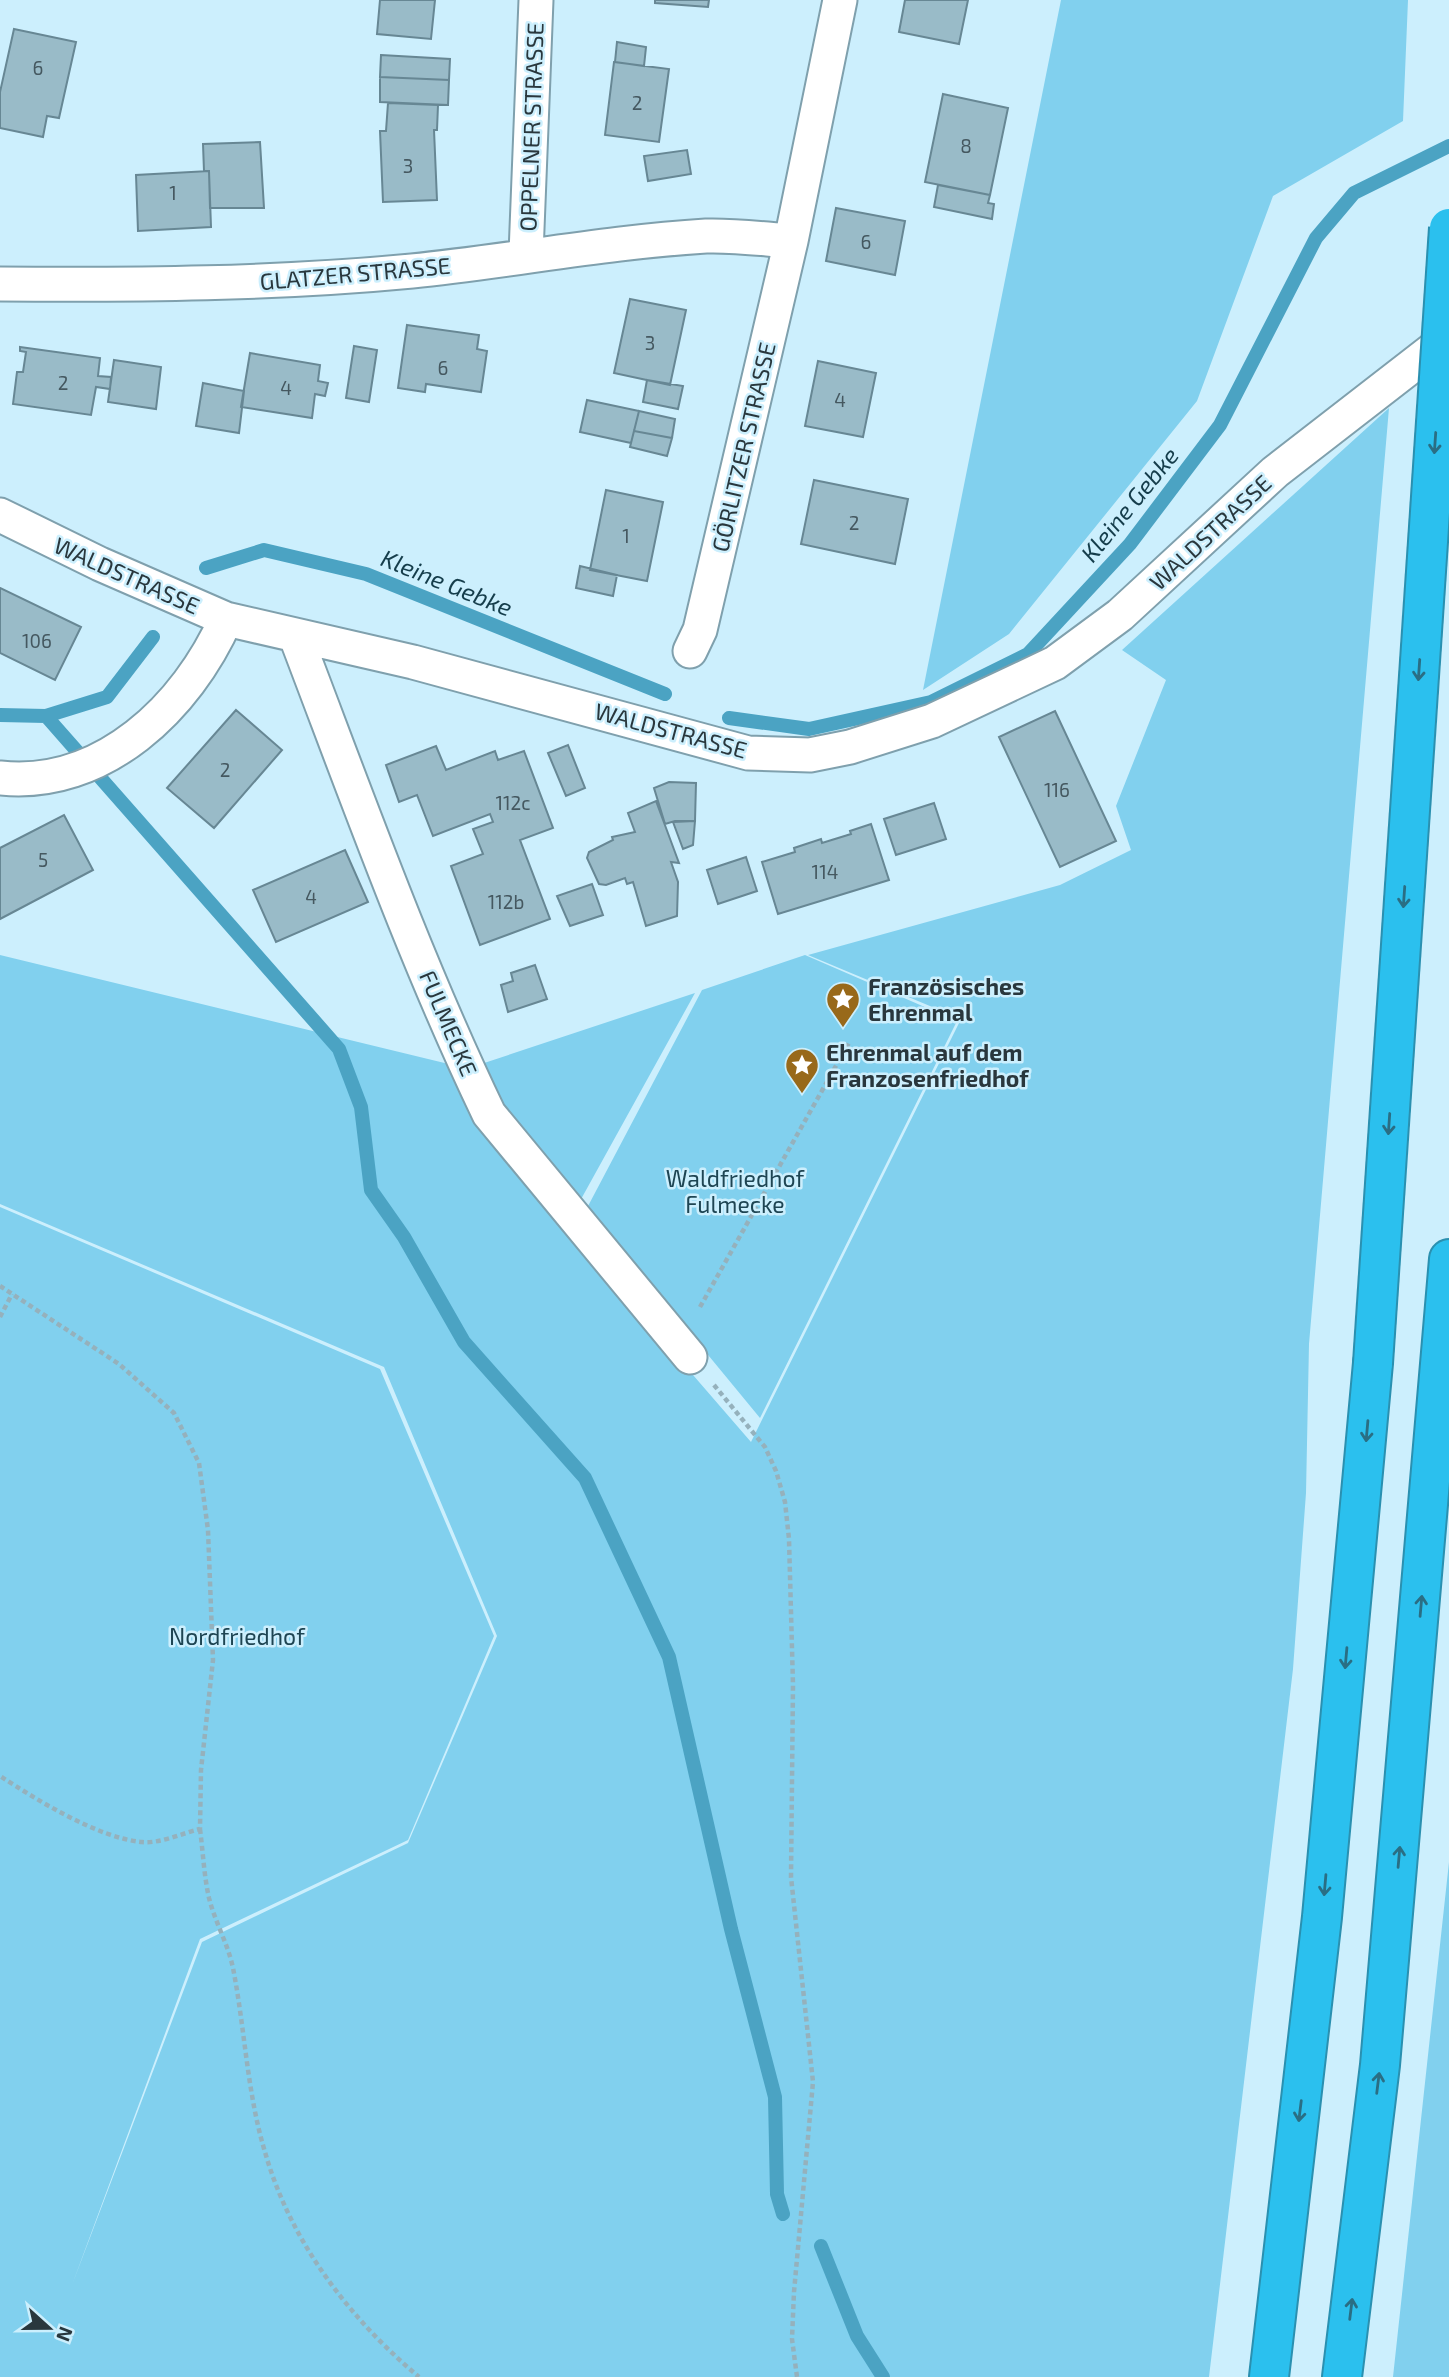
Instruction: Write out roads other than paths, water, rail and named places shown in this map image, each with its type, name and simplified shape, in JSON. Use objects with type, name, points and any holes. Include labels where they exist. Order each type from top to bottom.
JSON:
[{"type":"highway","points":[[1269,2377],[1322,1917],[1373,1363],[1449,228]]},
{"type":"highway","points":[[1342,2377],[1380,2065],[1449,1259]]},
{"type":"street","name":"OPPELNER STRASSE","points":[[526,254],[536,0]]},
{"type":"street","name":"GÖRLITZER STRASSE","points":[[690,652],[700,630],[791,241],[841,0]]},
{"type":"street","name":"GLATZER STRASSE","points":[[0,284],[151,285],[284,281],[413,271],[526,254],[709,236],[791,241]]},
{"type":"street","name":"WALDSTRASSE","points":[[0,515],[100,564],[226,619],[464,675],[748,753],[810,755],[850,747],[932,721],[1055,663],[1120,615],[1275,472],[1449,337]]},
{"type":"street","points":[[0,778],[46,778],[75,770],[150,727],[172,705],[203,664],[226,619]]},
{"type":"street","name":"FULMECKE","points":[[296,637],[367,824],[489,1114],[684,1350]]},
{"type":"waterway","name":"Kleine Gebke","points":[[729,718],[809,729],[931,702],[1028,654],[1130,544],[1220,425],[1316,238],[1354,193],[1449,146]]},
{"type":"waterway","name":"Kleine Gebke","points":[[206,568],[264,550],[366,574],[665,694]]},
{"type":"waterway","name":"Kleine Gebke","points":[[0,715],[46,716],[107,697],[153,637]]},
{"type":"waterway","points":[[46,716],[339,1049],[361,1107],[371,1190],[404,1237],[464,1342],[585,1478],[669,1657],[731,1929],[775,2097],[777,2194],[783,2214]]},
{"type":"waterway","points":[[821,2246],[857,2336],[883,2377]]},
{"type":"place","name":"Französisches Ehrenmal","points":[[843,1029]]},
{"type":"place","name":"Ehrenmal auf dem Franzosenfriedhof","points":[[802,1095]]},
{"type":"park label","name":"Waldfriedhof Fulmecke","points":[[735,1191]]},
{"type":"park label","name":"Nordfriedhof","points":[[237,1636]]}]
